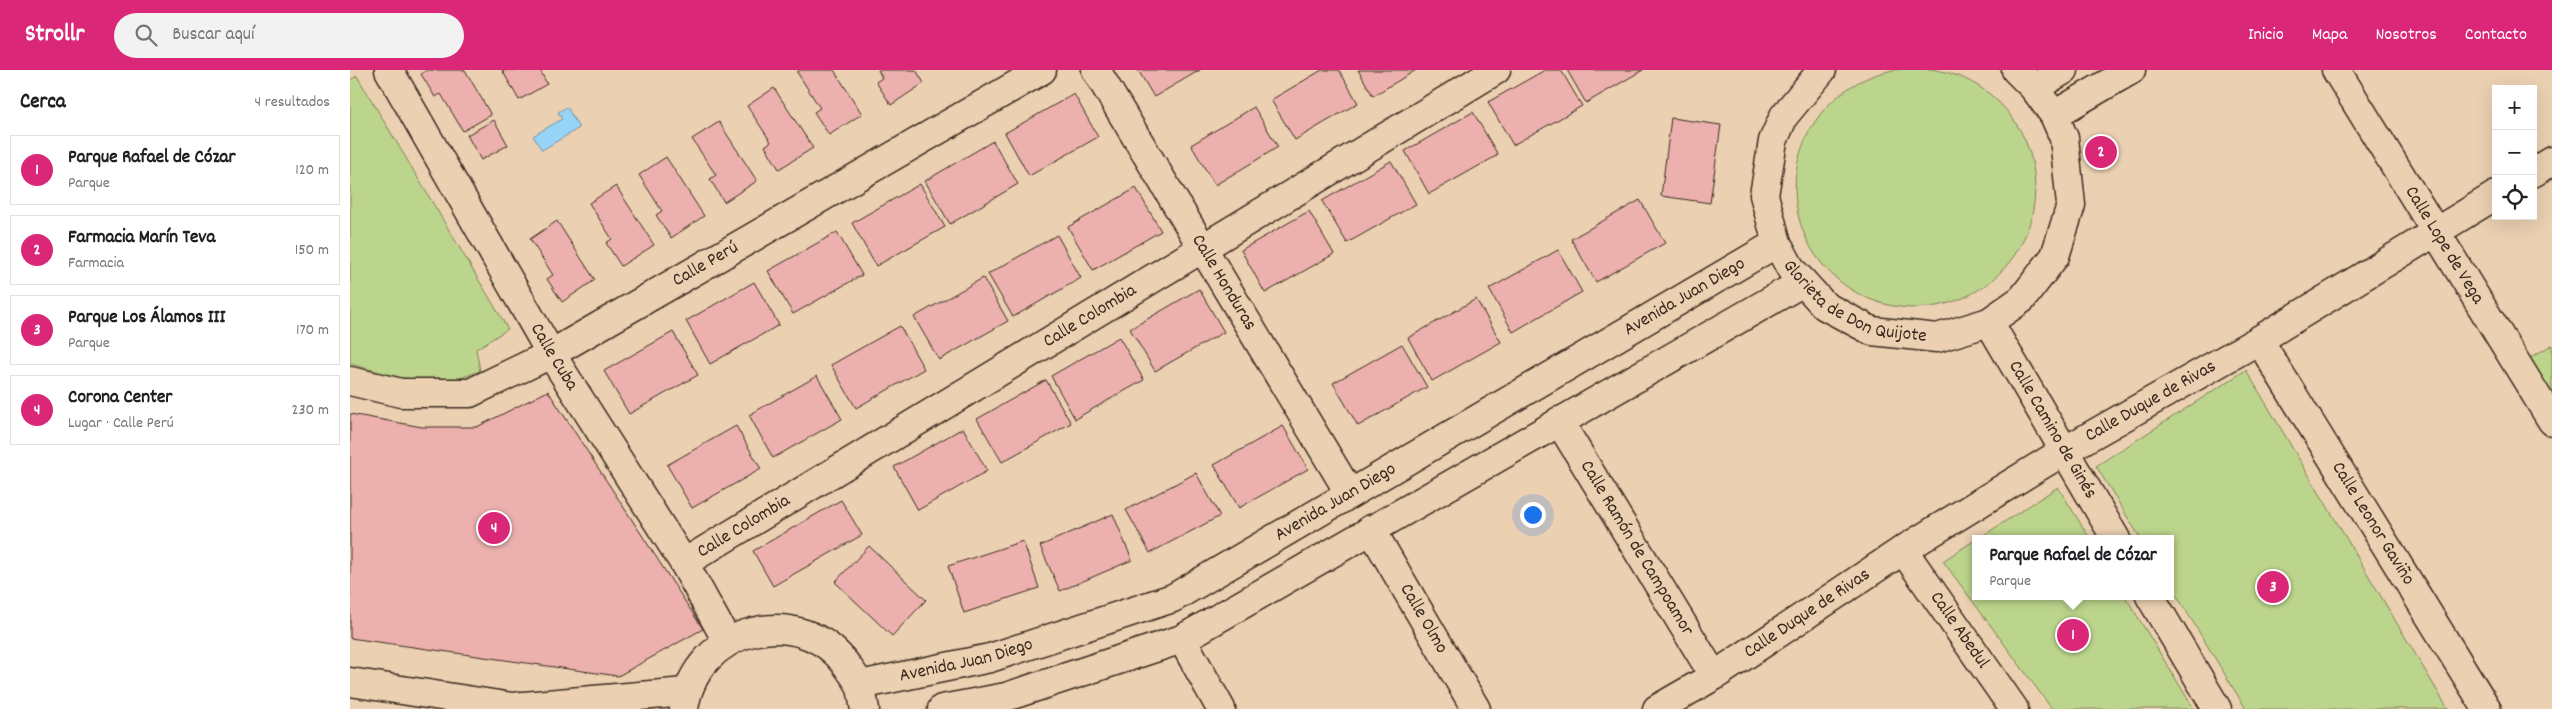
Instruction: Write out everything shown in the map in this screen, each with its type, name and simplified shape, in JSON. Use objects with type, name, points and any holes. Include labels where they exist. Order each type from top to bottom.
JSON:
[{"type":"street","name":"Calle Cuba","points":[[389,70],[551,354],[684,563],[727,641]]},
{"type":"street","name":"Calle Perú","points":[[350,382],[401,393],[470,393],[551,354],[1042,70]]},
{"type":"street","name":"Calle Honduras","points":[[1096,70],[1350,494]]},
{"type":"street","name":"Calle Colombia","points":[[684,563],[1496,70]]},
{"type":"street","name":"Glorieta de Don Quijote","points":[[1822,70],[1784,116],[1773,141],[1764,195],[1777,243],[1791,269],[1825,306],[1872,331],[1937,338],[1988,322],[2022,299],[2055,256],[2071,205],[2064,138],[2054,115],[2025,79]]},
{"type":"street","points":[[2025,79],[2064,70]]},
{"type":"street","points":[[2054,115],[2131,70]]},
{"type":"street","name":"Calle Lope de Vega","points":[[2336,70],[2552,421]]},
{"type":"street","points":[[2537,170],[2552,161]]},
{"type":"street","name":"Calle Duque de Rivas","points":[[1657,709],[1714,676],[1904,550],[2064,451],[2259,340],[2492,198]]},
{"type":"street","name":"Avenida Juan Diego","points":[[862,697],[990,658],[1173,598],[1777,243]]},
{"type":"street","points":[[942,709],[1007,703],[1182,639],[1803,282]]},
{"type":"street","name":"Calle Camino de Ginés","points":[[1988,322],[2114,535]]},
{"type":"street","name":"Calle Leonor Gaviño","points":[[2259,340],[2487,709]]},
{"type":"street","name":"Calle Ramón de Campoamor","points":[[1559,421],[1714,676]]},
{"type":"street","name":"Calle Olmo","points":[[1371,529],[1476,709]]},
{"type":"street","name":"Calle Abedul","points":[[1904,550],[2014,709]]},
{"type":"street","points":[[2152,600],[2217,709]]},
{"type":"street","points":[[350,682],[512,707],[685,700],[700,666],[727,641],[739,635],[773,628],[811,636],[838,654],[862,697]]},
{"type":"street","points":[[1182,639],[1221,709]]},
{"type":"green space","points":[[1915,68],[1950,73],[1961,77],[1982,88],[2000,103],[2015,121],[2026,142],[2030,153],[2035,188],[2030,223],[2026,234],[2015,255],[2000,273],[1982,288],[1961,299],[1950,303],[1915,308],[1880,303],[1869,299],[1848,288],[1830,273],[1815,255],[1804,234],[1800,223],[1795,188],[1800,153],[1804,142],[1815,121],[1830,103],[1848,88],[1869,77],[1880,73]]},
{"type":"green space","points":[[357,76],[508,329],[476,349],[480,371],[455,380],[407,379],[350,364],[350,80]]},
{"type":"green space","points":[[2552,345],[2552,405],[2526,360]]},
{"type":"green space","points":[[2246,370],[2448,709],[2246,709],[2174,591],[2174,535],[2139,535],[2096,466]]},
{"type":"green space","points":[[2058,487],[2088,535],[1984,535]]},
{"type":"green space","points":[[1972,542],[1972,600],[2127,600],[2194,709],[2052,709],[1943,561]]},
{"type":"water","points":[[567,107],[579,128],[542,150],[533,136],[562,119],[558,112]]},
{"type":"building","points":[[427,70],[465,70],[491,115],[463,131],[441,94],[435,97],[421,74]]},
{"type":"building","points":[[502,70],[540,70],[547,84],[519,100]]},
{"type":"building","points":[[800,70],[834,70],[862,114],[829,135],[814,112],[820,108],[797,72]]},
{"type":"building","points":[[878,70],[916,70],[924,83],[891,105],[876,82],[882,78]]},
{"type":"building","points":[[1138,70],[1200,70],[1154,97]]},
{"type":"building","points":[[1322,70],[1339,70],[1358,103],[1295,140],[1271,100]]},
{"type":"building","points":[[1358,70],[1416,70],[1373,96]]},
{"type":"building","points":[[1545,70],[1561,70],[1582,106],[1513,145],[1488,102]]},
{"type":"building","points":[[1567,70],[1643,70],[1586,103]]},
{"type":"building","points":[[774,88],[813,148],[779,169],[765,146],[771,142],[747,106]]},
{"type":"building","points":[[1074,94],[1098,137],[1029,176],[1005,133]]},
{"type":"building","points":[[1254,107],[1278,147],[1215,185],[1191,145]]},
{"type":"building","points":[[1473,112],[1498,155],[1429,194],[1405,151]]},
{"type":"building","points":[[1671,118],[1721,125],[1710,203],[1661,196]]},
{"type":"building","points":[[494,120],[508,145],[481,160],[467,135]]},
{"type":"building","points":[[719,122],[757,181],[724,202],[710,179],[716,175],[692,139]]},
{"type":"building","points":[[993,141],[1018,184],[950,224],[925,181]]},
{"type":"building","points":[[666,157],[704,216],[671,238],[656,215],[662,211],[639,175]]},
{"type":"building","points":[[1391,161],[1416,204],[1347,243],[1322,201]]},
{"type":"building","points":[[920,184],[945,227],[876,266],[852,223]]},
{"type":"building","points":[[616,186],[654,245],[621,266],[606,243],[612,239],[589,203]]},
{"type":"building","points":[[1136,188],[1161,231],[1093,270],[1068,227]]},
{"type":"building","points":[[1640,200],[1665,243],[1596,282],[1571,239]]},
{"type":"building","points":[[1309,211],[1334,254],[1265,293],[1241,250]]},
{"type":"building","points":[[557,221],[595,280],[562,302],[547,279],[553,275],[530,239]]},
{"type":"building","points":[[837,232],[862,275],[793,314],[768,271]]},
{"type":"building","points":[[1057,235],[1081,278],[1013,317],[988,274]]},
{"type":"building","points":[[1558,250],[1582,292],[1513,332],[1489,289]]},
{"type":"building","points":[[983,278],[1008,321],[939,360],[914,317]]},
{"type":"building","points":[[754,282],[779,325],[710,364],[686,321]]},
{"type":"building","points":[[1199,289],[1224,332],[1155,371],[1130,329]]},
{"type":"building","points":[[1476,299],[1501,342],[1432,381],[1408,338]]},
{"type":"building","points":[[900,326],[924,369],[856,408],[831,365]]},
{"type":"building","points":[[673,332],[698,375],[629,414],[604,371]]},
{"type":"building","points":[[1119,337],[1144,380],[1075,419],[1051,376]]},
{"type":"building","points":[[1402,344],[1427,387],[1358,426],[1333,383]]},
{"type":"building","points":[[817,376],[842,419],[773,458],[749,415]]},
{"type":"building","points":[[1046,380],[1071,423],[1002,462],[977,419]]},
{"type":"building","points":[[548,391],[703,629],[618,676],[350,638],[350,414],[422,427],[477,427]]},
{"type":"building","points":[[736,426],[761,469],[692,508],[667,465]]},
{"type":"building","points":[[1283,426],[1308,469],[1239,508],[1214,465]]},
{"type":"building","points":[[963,428],[987,471],[918,510],[894,467]]},
{"type":"building","points":[[1196,473],[1220,516],[1150,553],[1126,510]]},
{"type":"building","points":[[841,500],[862,535],[773,586],[753,551]]},
{"type":"building","points":[[1113,514],[1132,560],[1060,591],[1040,546]]},
{"type":"building","points":[[1023,541],[1039,588],[964,613],[948,566]]},
{"type":"building","points":[[869,546],[926,600],[892,636],[835,582]]},
{"type":"place","name":"Farmacia Marín Teva","points":[[2101,152]]},
{"type":"place","name":"Corona Center","points":[[494,528]]},
{"type":"place","name":"Parque Los Álamos III","points":[[2273,587]]},
{"type":"place","name":"Parque Rafael de Cózar","points":[[2073,635]]}]
